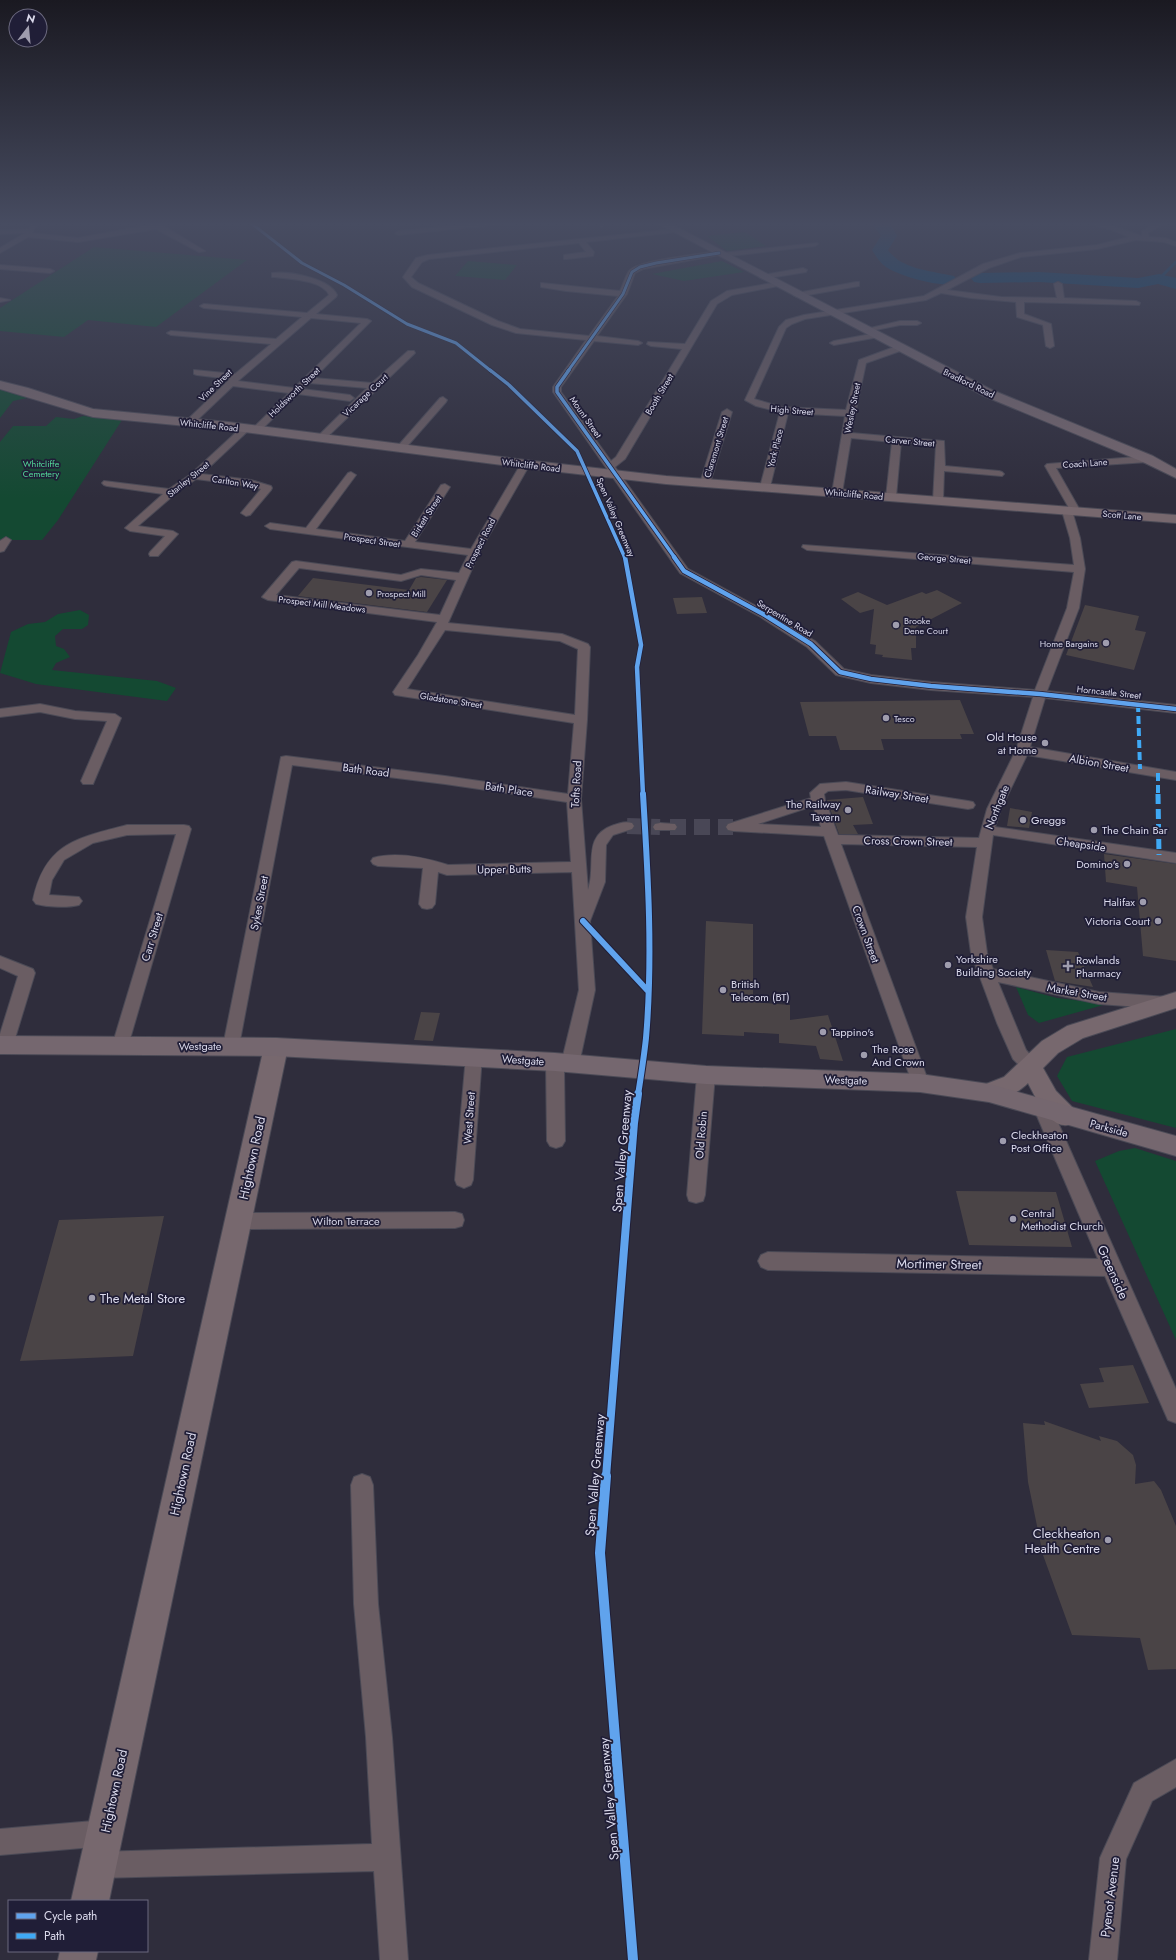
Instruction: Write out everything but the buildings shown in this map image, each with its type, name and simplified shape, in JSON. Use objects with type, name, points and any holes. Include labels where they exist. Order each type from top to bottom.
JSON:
[{"type":"main road","name":"Bradford Road","points":[[837,314],[988,393],[1148,459],[1176,474]]},
{"type":"main road","name":"Whitcliffe Road","points":[[0,385],[33,394],[79,411],[251,429],[525,464],[612,470],[705,483],[1072,511]]},
{"type":"main road","name":"Scott Lane","points":[[1072,511],[1176,520]]},
{"type":"main road","name":"Market Street","points":[[989,1093],[1012,1084],[1050,1047],[1074,1032],[1172,1002]]},
{"type":"main road","name":"Westgate","points":[[2,1045],[276,1047],[474,1056],[706,1075],[920,1083],[989,1093],[1054,1112]]},
{"type":"main road","name":"Hightown Road","points":[[90,1900],[276,1047]]},
{"type":"main road","name":"Northgate","points":[[1030,1065],[1054,1112]]},
{"type":"main road","name":"Parkside","points":[[1054,1112],[1176,1146]]},
{"type":"street","points":[[303,314],[309,315]]},
{"type":"street","points":[[477,314],[495,323],[519,331],[638,343]]},
{"type":"street","name":"Mount Street","points":[[608,314],[557,387],[557,392],[612,470]]},
{"type":"street","name":"Booth Street","points":[[612,470],[707,314]]},
{"type":"street","name":"High Street","points":[[822,314],[789,322],[783,327],[749,400],[756,405],[785,409],[850,414]]},
{"type":"street","points":[[1020,314],[1046,324],[1050,346]]},
{"type":"street","name":"Holdsworth Street","points":[[251,429],[296,391],[367,321],[309,315]]},
{"type":"street","name":"Vine Street","points":[[190,422],[234,380],[309,315]]},
{"type":"street","points":[[834,343],[900,323],[917,323]]},
{"type":"street","points":[[171,333],[277,342]]},
{"type":"street","points":[[651,344],[686,348]]},
{"type":"street","name":"Wesley Street","points":[[837,493],[850,414],[862,362],[900,348]]},
{"type":"street","name":"Vicarage Court","points":[[321,438],[374,386],[411,353]]},
{"type":"street","points":[[197,372],[296,391],[350,398]]},
{"type":"street","points":[[307,380],[374,386]]},
{"type":"street","points":[[400,449],[443,400]]},
{"type":"street","name":"York Place","points":[[765,487],[785,409]]},
{"type":"street","name":"Claremont Street","points":[[705,483],[727,412]]},
{"type":"street","name":"Stanley Street","points":[[154,554],[173,534],[130,528],[171,492],[194,476],[251,429]]},
{"type":"street","name":"Carver Street","points":[[847,435],[941,443],[938,501]]},
{"type":"street","points":[[890,497],[897,440]]},
{"type":"street","name":"Coach Lane","points":[[1072,511],[1050,466],[1148,459]]},
{"type":"street","name":"Prospect Road","points":[[443,622],[474,553],[525,464]]},
{"type":"street","points":[[940,468],[999,474]]},
{"type":"street","name":"Serpentine Road","points":[[612,470],[684,571],[763,614],[811,644],[840,672],[871,679],[916,684],[1040,694]]},
{"type":"street","points":[[309,531],[351,475]]},
{"type":"street","name":"Carlton Way","points":[[194,476],[251,483],[268,488],[246,513]]},
{"type":"street","points":[[107,483],[171,492]]},
{"type":"street","name":"Birkett Street","points":[[408,544],[445,487]]},
{"type":"street","name":"Northgate","points":[[1030,1065],[1019,1054],[1005,1023],[979,953],[974,917],[986,836],[994,809],[1023,750],[1040,694],[1072,611],[1080,569],[1072,511]]},
{"type":"street","name":"Prospect Street","points":[[270,526],[474,553]]},
{"type":"street","points":[[0,549],[6,540]]},
{"type":"street","name":"George Street","points":[[807,547],[1080,569]]},
{"type":"street","name":"Prospect Mill Meadows","points":[[443,622],[268,597],[296,564],[401,578],[422,572],[463,577]]},
{"type":"street","name":"Tofts Road","points":[[443,622],[562,638],[584,647],[581,720],[574,799],[587,990],[563,1063],[556,1141]]},
{"type":"street","name":"Gladstone Street","points":[[443,622],[424,655],[399,692],[581,720]]},
{"type":"street","name":"Horncastle Street","points":[[1040,694],[1176,709]]},
{"type":"street","points":[[0,713],[40,708],[75,714],[115,718],[88,781]]},
{"type":"street","name":"Albion Street","points":[[1023,750],[1176,776]]},
{"type":"street","name":"Bath Road","points":[[286,760],[445,780]]},
{"type":"street","name":"Sykes Street","points":[[231,1046],[286,760]]},
{"type":"street","name":"Bath Place","points":[[445,780],[574,799]]},
{"type":"street","name":"Railway Street","points":[[733,827],[821,793],[846,786],[968,805]]},
{"type":"street","name":"Crown Street","points":[[821,793],[831,836],[920,1083]]},
{"type":"street","points":[[583,920],[598,882],[599,845],[608,832],[627,826]]},
{"type":"street","name":"Cross Crown Street","points":[[733,827],[831,836],[986,836]]},
{"type":"street","name":"Carr Street","points":[[74,901],[41,900],[45,880],[59,857],[88,840],[127,830],[184,829],[120,1046]]},
{"type":"street","name":"Cheapside","points":[[986,836],[1176,858]]},
{"type":"street","name":"Upper Butts","points":[[378,861],[409,860],[431,864],[447,870],[578,867]]},
{"type":"street","points":[[428,904],[431,864]]},
{"type":"street","points":[[0,962],[27,973],[2,1045]]},
{"type":"street","name":"Market Street","points":[[988,974],[1099,998],[1172,1002]]},
{"type":"street","name":"West Street","points":[[464,1180],[474,1056]]},
{"type":"street","name":"Old Robin","points":[[696,1195],[706,1075]]},
{"type":"street","name":"Greenside","points":[[1054,1112],[1111,1268],[1176,1413]]},
{"type":"street","name":"Wilton Terrace","points":[[238,1221],[455,1220]]},
{"type":"street","name":"Mortimer Street","points":[[768,1261],[1111,1268]]},
{"type":"street","points":[[362,1485],[366,1604],[379,1737],[394,1960]]},
{"type":"street","name":"Pyenot Avenue","points":[[1103,1960],[1113,1858],[1143,1792],[1176,1772]]},
{"type":"street","points":[[0,1842],[105,1833]]},
{"type":"street","points":[[97,1865],[386,1857]]},
{"type":"green space","points":[[0,314],[173,314],[156,327],[88,320],[64,337],[0,331]]},
{"type":"green space","points":[[0,388],[32,397],[13,401],[0,418]]},
{"type":"green space","name":"Whitcliffe Cemetery","points":[[83,416],[122,420],[58,520],[42,540],[0,540],[0,442],[13,426],[46,426],[56,417],[74,419]]},
{"type":"green space","points":[[80,610],[89,615],[88,625],[82,629],[63,629],[55,636],[56,646],[64,649],[70,657],[56,663],[52,670],[157,681],[176,688],[167,701],[36,684],[0,673],[11,632],[28,624],[45,622],[58,614]]},
{"type":"green space","points":[[1016,987],[1057,998],[1107,1004],[1039,1023],[1028,1015]]},
{"type":"green space","points":[[1176,1029],[1176,1128],[1072,1101],[1057,1076],[1067,1057]]},
{"type":"green space","points":[[1135,1148],[1176,1161],[1176,1340],[1095,1161],[1119,1151]]},
{"type":"tunnel","points":[[627,826],[660,827]]},
{"type":"tunnel","points":[[670,827],[733,827]]},
{"type":"marked path","points":[[1138,704],[1140,769]]},
{"type":"marked path","points":[[1158,773],[1159,855]]},
{"type":"cycle path","name":"Spen Valley Greenway","points":[[392,314],[407,324],[456,343],[509,385],[577,451],[625,556],[641,645],[637,667],[649,903],[646,1038],[634,1123],[600,1553],[633,1960]]},
{"type":"cycle path","points":[[608,314],[557,387],[557,392],[684,571],[763,614],[811,644],[840,672],[871,679],[931,686],[1040,694],[1176,709]]},
{"type":"cycle path","points":[[583,921],[648,991]]},
{"type":"place","name":"Prospect Mill","points":[[369,593]]},
{"type":"place","name":"Brooke Dene Court","points":[[896,625]]},
{"type":"place","name":"Home Bargains","points":[[1106,643]]},
{"type":"place","name":"Tesco","points":[[886,718]]},
{"type":"place","name":"Old House at Home","points":[[1045,743]]},
{"type":"place","name":"The Railway Tavern","points":[[848,810]]},
{"type":"place","name":"Greggs","points":[[1023,820]]},
{"type":"place","name":"The Chain Bar","points":[[1094,830]]},
{"type":"place","name":"Domino's","points":[[1127,864]]},
{"type":"place","name":"Halifax","points":[[1143,902]]},
{"type":"place","name":"Victoria Court","points":[[1158,921]]},
{"type":"place","name":"Yorkshire Building Society","points":[[948,965]]},
{"type":"place","name":"Rowlands Pharmacy","points":[[1068,966]]},
{"type":"place","name":"British Telecom (BT)","points":[[723,990]]},
{"type":"place","name":"Tappino's","points":[[823,1032]]},
{"type":"place","name":"The Rose And Crown","points":[[864,1055]]},
{"type":"place","name":"Cleckheaton Post Office","points":[[1003,1141]]},
{"type":"place","name":"Central Methodist Church","points":[[1013,1219]]},
{"type":"place","name":"The Metal Store","points":[[92,1298]]},
{"type":"place","name":"Cleckheaton Health Centre","points":[[1108,1540]]}]
